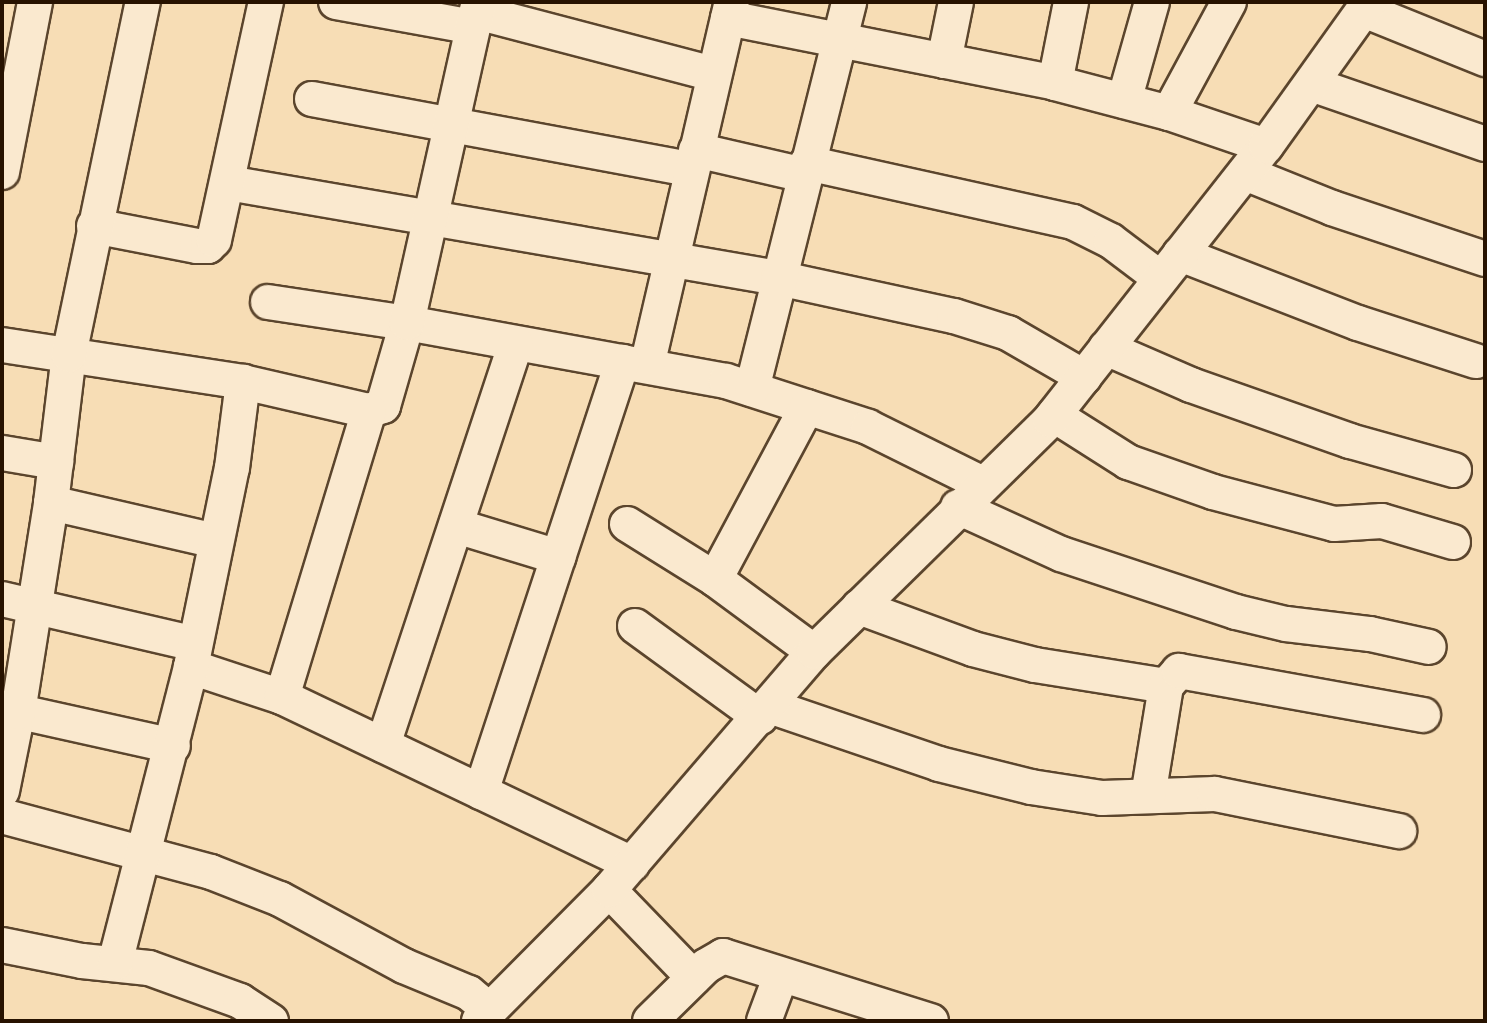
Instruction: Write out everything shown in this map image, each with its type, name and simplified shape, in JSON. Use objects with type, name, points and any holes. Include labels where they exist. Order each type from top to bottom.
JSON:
[{"type":"street","points":[[2,172],[35,2]]},
{"type":"street","points":[[2,791],[18,602],[51,503],[69,355],[143,2]]},
{"type":"street","points":[[94,226],[208,246],[217,232],[266,2]]},
{"type":"street","points":[[336,2],[476,14],[714,74]]},
{"type":"street","points":[[752,389],[849,2]]},
{"type":"street","points":[[944,61],[956,2]]},
{"type":"street","points":[[1055,83],[1071,2]]},
{"type":"street","points":[[1124,101],[1152,2]]},
{"type":"street","points":[[1169,113],[1229,2]]},
{"type":"street","points":[[2,816],[145,852],[211,872],[280,899],[404,966],[469,993],[484,1016],[609,890],[814,652],[971,495],[1027,446],[1266,146],[1366,6],[1485,59]]},
{"type":"street","points":[[481,792],[558,557],[671,262],[730,10],[841,43],[1055,83],[1169,113],[1266,146]]},
{"type":"street","points":[[2,345],[243,382],[369,411],[383,406],[407,323],[476,14]]},
{"type":"street","points":[[1311,84],[1485,144]]},
{"type":"street","points":[[312,99],[451,124],[693,160],[806,169],[1073,222],[1170,266],[1476,361]]},
{"type":"street","points":[[1245,173],[1332,208],[1485,259]]},
{"type":"street","points":[[228,183],[430,221],[778,278],[986,324],[1084,377]]},
{"type":"street","points":[[268,302],[704,375],[752,389],[868,427],[1061,554],[1236,612],[1286,624],[1370,634],[1429,647]]},
{"type":"street","points":[[383,745],[516,343]]},
{"type":"street","points":[[1106,348],[1191,385],[1350,441],[1454,470]]},
{"type":"street","points":[[115,963],[173,746],[234,457],[243,382]]},
{"type":"street","points":[[715,579],[807,407]]},
{"type":"street","points":[[282,697],[369,411]]},
{"type":"street","points":[[1054,415],[1128,462],[1213,492],[1334,524],[1382,521],[1453,542]]},
{"type":"street","points":[[2,453],[56,462]]},
{"type":"street","points":[[51,503],[215,541]]},
{"type":"street","points":[[627,524],[715,579],[814,652]]},
{"type":"street","points":[[456,526],[558,557]]},
{"type":"street","points":[[18,602],[193,655],[632,864]]},
{"type":"street","points":[[859,607],[1004,657],[1166,686]]},
{"type":"street","points":[[635,626],[764,712],[925,760],[1031,787],[1102,798],[1183,793],[1249,799],[1399,831]]},
{"type":"street","points":[[1148,796],[1166,686],[1171,676],[1188,671],[1423,715]]},
{"type":"street","points":[[10,710],[173,746]]},
{"type":"street","points":[[609,890],[694,978]]},
{"type":"street","points":[[2,945],[181,977],[240,1001],[271,1021]]},
{"type":"street","points":[[650,1021],[713,959],[723,956],[878,1013],[931,1021]]},
{"type":"street","points":[[764,1021],[781,975]]}]
